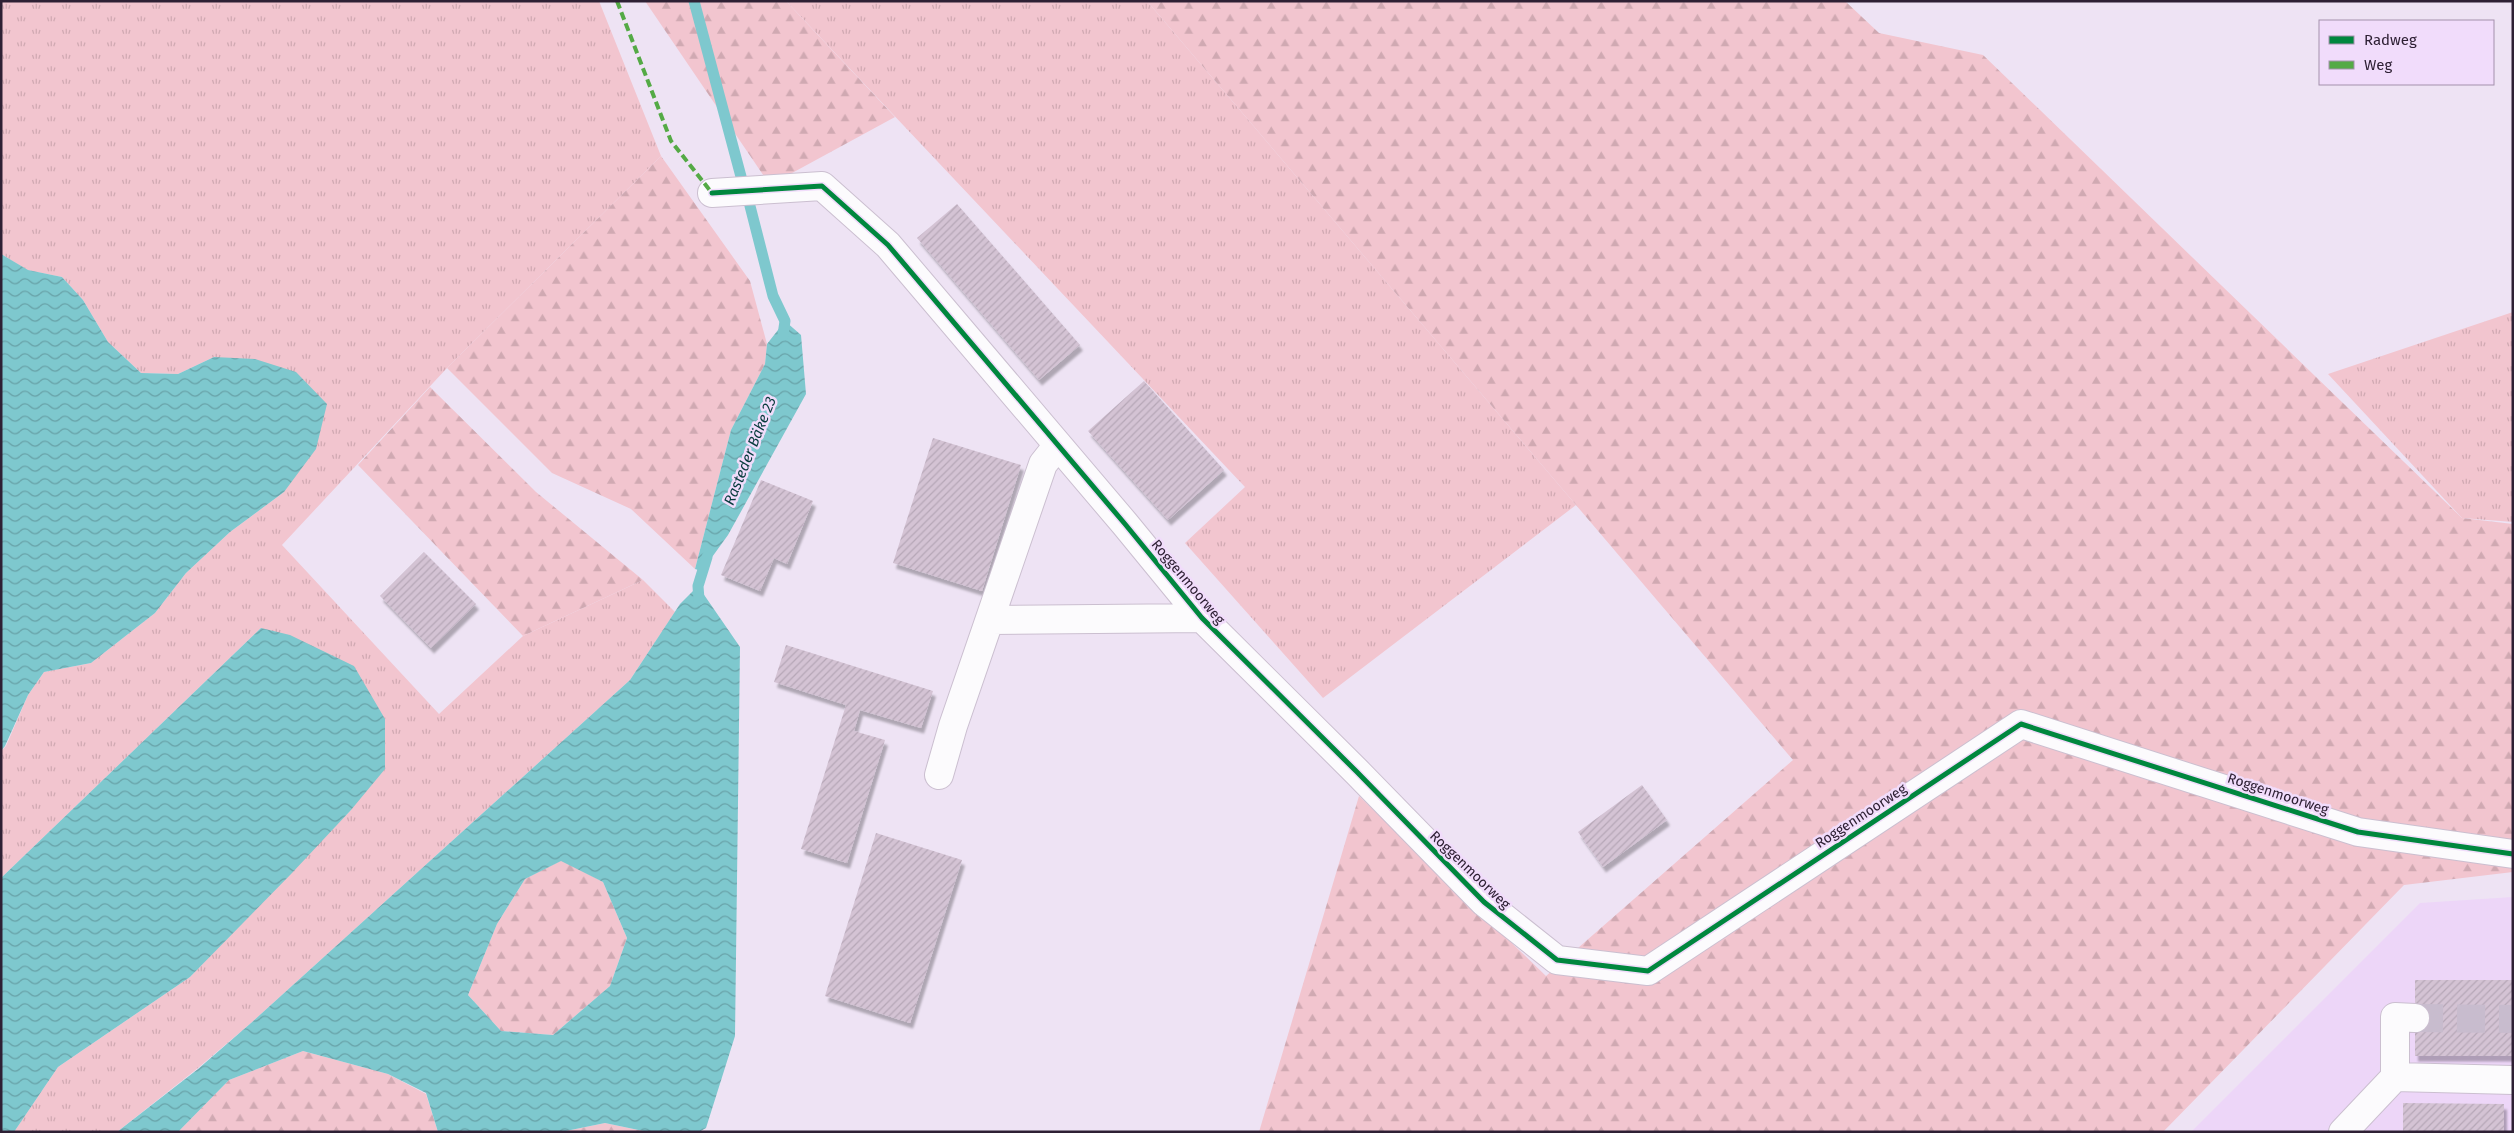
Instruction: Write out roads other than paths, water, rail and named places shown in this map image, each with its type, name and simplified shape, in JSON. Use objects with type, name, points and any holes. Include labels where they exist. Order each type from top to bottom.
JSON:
[{"type":"street","name":"Roggenmoorweg","points":[[712,193],[822,186],[888,245],[1202,618],[1484,902],[1558,960],[1648,971],[2021,724],[2358,832],[2513,854]]},
{"type":"street","points":[[939,775],[953,726],[991,620],[1043,464],[1058,445]]},
{"type":"street","points":[[991,620],[1202,618]]},
{"type":"street","points":[[2343,1132],[2395,1076],[2396,1017],[2415,1018]]},
{"type":"street","points":[[2395,1076],[2513,1080]]},
{"type":"water","points":[[1,254],[28,270],[62,277],[83,300],[108,342],[141,373],[178,374],[214,357],[255,359],[296,372],[327,404],[316,449],[284,492],[230,532],[186,573],[155,613],[91,663],[44,672],[28,695],[1,751]]},
{"type":"water","points":[[785,321],[801,335],[806,394],[728,535],[702,571],[695,569],[731,430],[765,364],[767,344]]},
{"type":"water","points":[[698,586],[740,647],[735,1036],[706,1128],[699,1132],[648,1132],[605,1123],[561,1132],[438,1132],[426,1093],[388,1074],[303,1051],[229,1080],[178,1132],[117,1132],[198,1069],[251,1023],[630,680],[680,604]],"holes":[[[561,861],[603,882],[627,938],[610,986],[553,1035],[501,1031],[468,995],[497,924],[525,879]]]},
{"type":"water","points":[[261,628],[290,635],[354,666],[385,719],[385,769],[351,810],[292,873],[190,977],[58,1067],[14,1132],[1,1132],[1,878]]},
{"type":"waterway","name":"Rasteder Bäke 23","points":[[694,1],[743,184]]},
{"type":"waterway","name":"Rasteder Bäke 23","points":[[750,206],[773,296],[785,321],[783,335]]},
{"type":"waterway","name":"Rasteder Bäke 23","points":[[699,600],[698,586],[707,557]]},
{"type":"tunnel","points":[[2415,1018],[2513,1019]]}]
